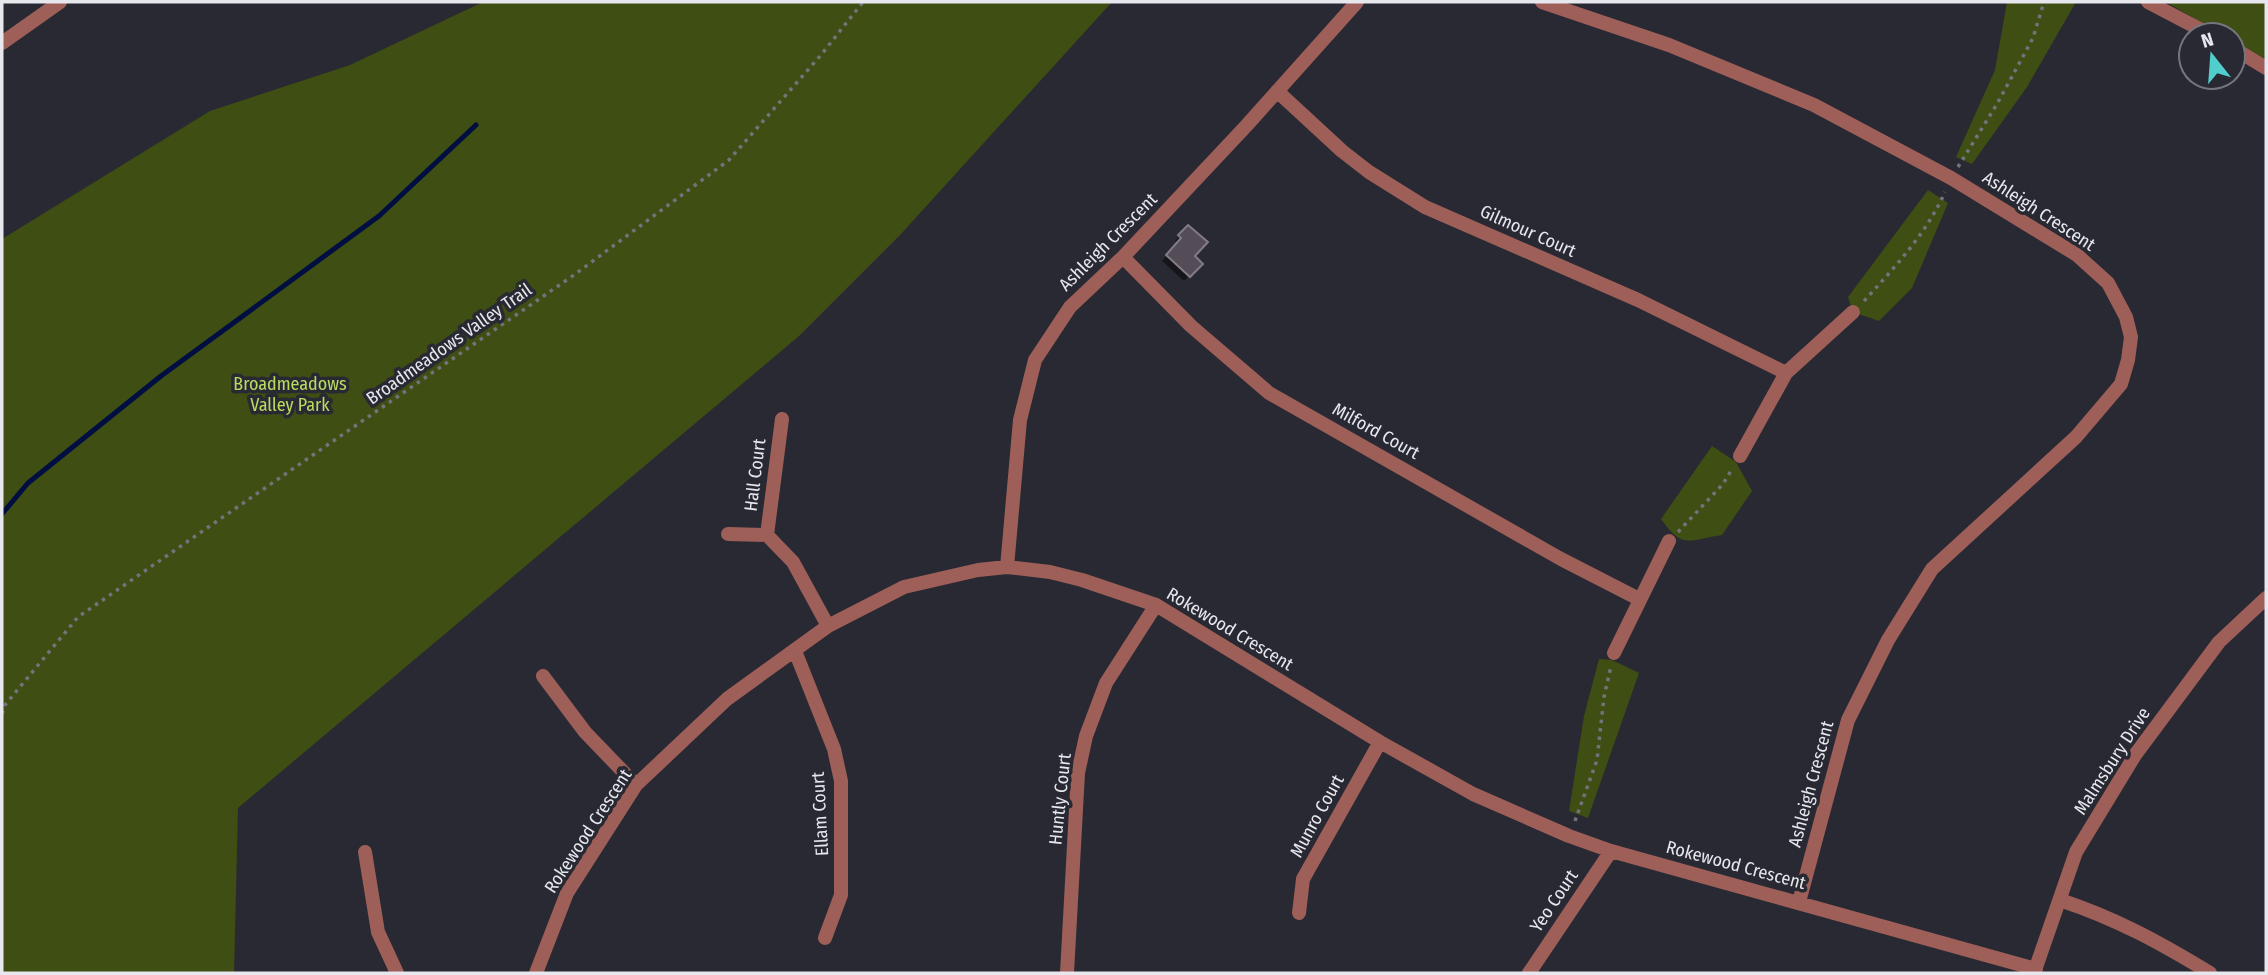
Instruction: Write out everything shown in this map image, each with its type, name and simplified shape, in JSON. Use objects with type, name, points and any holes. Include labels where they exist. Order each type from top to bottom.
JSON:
[{"type":"street","points":[[2,43],[60,2]]},
{"type":"street","name":"Ashleigh Crescent","points":[[1007,567],[1020,420],[1034,360],[1070,307],[1123,257],[1357,2]]},
{"type":"street","name":"Ashleigh Crescent","points":[[1542,2],[1669,45],[1814,106],[1951,178],[2077,255],[2108,283],[2126,317],[2131,337],[2121,384],[2076,437],[1932,569],[1888,640],[1848,720],[1799,902]]},
{"type":"street","points":[[2148,2],[2184,21]]},
{"type":"street","points":[[2247,56],[2266,68]]},
{"type":"street","name":"Gilmour Court","points":[[1277,91],[1342,151],[1369,172],[1425,207],[1638,300],[1786,373]]},
{"type":"street","name":"Milford Court","points":[[1123,257],[1191,326],[1269,393],[1561,559],[1639,599]]},
{"type":"street","points":[[1740,456],[1786,373],[1853,312]]},
{"type":"street","name":"Hall Court","points":[[767,535],[782,419]]},
{"type":"street","name":"Hall Court","points":[[728,534],[767,535],[793,562],[828,626]]},
{"type":"street","points":[[1614,653],[1669,541]]},
{"type":"street","name":"Rokewood Crescent","points":[[536,973],[567,893],[636,785],[727,699],[828,626],[904,587],[978,570],[1007,567],[1071,578],[1156,605],[1380,742],[1473,794],[1569,836],[1611,851],[1799,902],[2035,971]]},
{"type":"street","name":"Malmsbury Drive","points":[[2035,971],[2076,852],[2135,755],[2219,642],[2266,598]]},
{"type":"street","name":"Huntly Court","points":[[1067,973],[1078,773],[1086,736],[1106,683],[1156,605]]},
{"type":"street","name":"Ellam Court","points":[[795,651],[834,749],[841,781],[841,895],[825,938]]},
{"type":"street","points":[[543,676],[585,732],[636,785]]},
{"type":"street","name":"Munro Court","points":[[1299,913],[1303,879],[1380,742]]},
{"type":"street","name":"Yeo Court","points":[[1529,973],[1611,851]]},
{"type":"street","points":[[365,852],[378,932],[397,973]]},
{"type":"street","points":[[2060,900],[2102,914],[2153,938],[2210,973]]},
{"type":"path","name":"Broadmeadows Valley Trail","points":[[2,714],[5,705],[78,617],[574,275],[729,160],[821,55],[863,2]]},
{"type":"path","points":[[1669,541],[1723,484],[1740,456]]},
{"type":"path","points":[[1569,836],[1597,760],[1604,697],[1614,653]]},
{"type":"green space","name":"Broadmeadows Valley Park","points":[[483,2],[1112,2],[901,234],[799,336],[238,808],[234,973],[2,973],[2,239],[210,111],[350,65]]},
{"type":"green space","points":[[2007,2],[2076,2],[2027,87],[1972,164],[1956,157],[1995,70]]},
{"type":"green space","points":[[2166,2],[2265,2],[2266,60],[2247,49],[2247,21],[2199,21]]},
{"type":"green space","points":[[1928,190],[1948,203],[1912,288],[1879,321],[1853,312],[1848,297]]},
{"type":"green space","points":[[1712,446],[1736,462],[1752,491],[1722,535],[1694,540],[1681,539],[1661,519]]},
{"type":"green space","points":[[1599,659],[1612,660],[1639,673],[1588,818],[1569,811],[1584,716]]},
{"type":"building","points":[[1188,225],[1208,242],[1195,256],[1203,264],[1190,277],[1166,255],[1181,238],[1178,235]]},
{"type":"waterway","points":[[2,514],[28,483],[161,376],[379,216],[476,125]]}]
